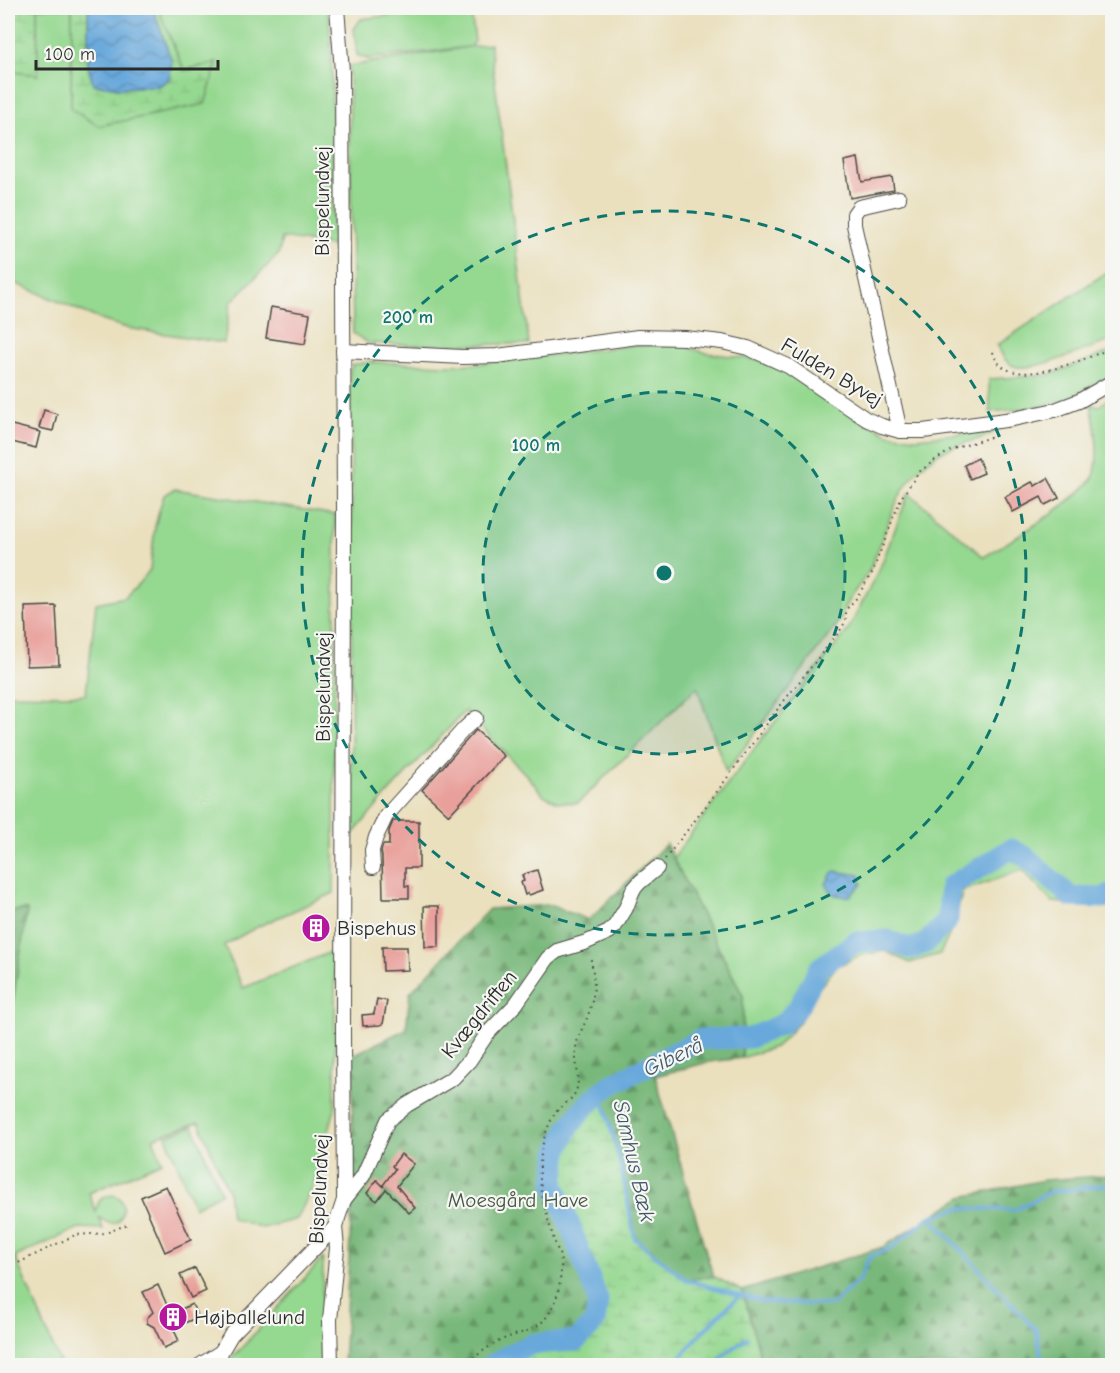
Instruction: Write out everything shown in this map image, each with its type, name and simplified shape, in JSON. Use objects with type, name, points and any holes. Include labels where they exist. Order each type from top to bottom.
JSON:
[{"type":"street","name":"Bispelundvej","points":[[331,1365],[330,1320],[337,1248],[335,1227],[344,1200],[342,71],[337,8]]},
{"type":"street","points":[[899,198],[859,207],[854,214],[854,225],[900,431]]},
{"type":"street","name":"Fulden Byvej","points":[[343,351],[463,357],[497,356],[638,338],[685,338],[722,342],[748,348],[788,366],[866,419],[900,431],[924,431],[1013,419],[1055,410],[1079,401],[1113,382]]},
{"type":"street","points":[[373,867],[372,850],[386,816],[464,729],[477,718]]},
{"type":"street","name":"Kvægdriften","points":[[344,1200],[363,1176],[388,1120],[407,1105],[453,1077],[469,1061],[488,1034],[516,1004],[548,958],[557,951],[587,942],[609,932],[627,908],[633,890],[657,868]]},
{"type":"street","points":[[200,1365],[219,1359],[231,1335],[335,1227]]},
{"type":"path","points":[[993,352],[998,363],[1006,370],[1020,373],[1050,370],[1113,348]]},
{"type":"path","points":[[657,868],[842,628],[848,606],[855,600],[872,573],[901,498],[919,472],[953,449],[1001,432],[1013,419]]},
{"type":"path","points":[[464,1365],[500,1341],[536,1328],[555,1302],[561,1262],[546,1212],[539,1166],[543,1142],[552,1120],[560,1108],[571,1099],[578,1086],[576,1045],[594,995],[594,974],[587,942]]},
{"type":"path","points":[[8,1268],[75,1235],[106,1233],[128,1224]]},
{"type":"green space","points":[[8,8],[37,8],[38,75],[8,71]]},
{"type":"green space","points":[[37,8],[72,8],[71,108],[99,126],[216,63],[184,70],[161,16],[161,8],[327,8],[332,72],[333,246],[282,238],[279,254],[231,302],[224,343],[127,328],[104,321],[8,280],[8,71],[38,75]]},
{"type":"green space","points":[[72,8],[88,8],[88,66],[118,88],[159,86],[169,79],[155,13],[155,8],[161,8],[161,16],[184,70],[217,63],[205,104],[99,126],[71,109]]},
{"type":"green space","points":[[463,8],[471,11],[475,41],[470,47],[490,44],[529,344],[368,343],[353,333],[349,66],[469,47],[367,59],[357,55],[354,29],[361,19]]},
{"type":"green space","points":[[1112,269],[1112,340],[1065,357],[1027,367],[1018,367],[1005,359],[997,345]]},
{"type":"green space","points":[[637,345],[679,345],[707,353],[760,360],[786,372],[888,434],[916,438],[976,432],[1002,426],[988,435],[936,455],[924,464],[906,485],[871,566],[848,600],[841,619],[726,772],[697,687],[578,803],[558,802],[543,795],[465,711],[351,836],[350,371],[352,365],[370,362],[476,364]]},
{"type":"green space","points":[[1112,351],[1112,374],[1062,401],[1032,408],[990,412],[989,379],[1048,375]]},
{"type":"green space","points":[[1112,397],[1112,905],[1110,907],[1052,902],[1022,870],[963,891],[952,929],[940,954],[910,963],[885,951],[858,956],[836,967],[813,996],[799,1023],[777,1046],[742,1058],[743,996],[673,858],[763,737],[848,630],[880,568],[909,493],[984,557],[1046,518],[1090,482],[1095,473],[1097,456],[1091,404],[1099,406]]},
{"type":"green space","points":[[175,489],[335,515],[334,893],[259,926],[224,945],[243,988],[335,950],[335,1109],[314,1184],[297,1219],[263,1228],[231,1218],[228,1191],[199,1122],[153,1138],[162,1162],[89,1193],[96,1212],[101,1199],[114,1195],[120,1199],[123,1212],[115,1223],[108,1223],[99,1217],[103,1229],[79,1228],[15,1257],[61,1365],[8,1366],[8,1033],[27,910],[8,911],[8,694],[86,694],[96,603],[125,597],[150,570],[159,511],[164,495]]},
{"type":"green space","name":"Moesgård Have","points":[[666,844],[743,996],[742,1058],[709,1062],[655,1076],[713,1276],[659,1311],[593,1365],[343,1366],[351,1221],[353,1055],[406,1029],[410,993],[489,909],[549,905],[589,920]]},
{"type":"green space","points":[[27,910],[8,1033],[8,911]]},
{"type":"green space","points":[[601,1092],[621,1166],[635,1239],[687,1280],[713,1276],[742,1291],[763,1365],[490,1365],[532,1344],[576,1341],[595,1322],[598,1300],[554,1183],[558,1151],[568,1129],[583,1109]]},
{"type":"green space","points":[[193,1126],[221,1193],[194,1207],[166,1136]]},
{"type":"green space","points":[[1112,1175],[1112,1365],[763,1365],[742,1291],[883,1247],[962,1197],[1044,1180]]},
{"type":"green space","points":[[323,1258],[321,1365],[224,1365],[236,1354]]},
{"type":"water","points":[[88,8],[155,8],[172,62],[169,79],[159,86],[118,88],[93,84],[88,66]]},
{"type":"water","points":[[835,871],[860,875],[862,884],[850,896],[835,895],[826,884]]},
{"type":"building","points":[[858,158],[862,182],[892,177],[894,190],[850,198],[844,161]]},
{"type":"building","points":[[271,307],[310,314],[305,344],[266,338]]},
{"type":"building","points":[[44,410],[57,414],[53,431],[39,428]]},
{"type":"building","points":[[8,424],[40,432],[36,448],[8,441]]},
{"type":"building","points":[[978,458],[984,473],[970,479],[964,465]]},
{"type":"building","points":[[1048,478],[1059,498],[1045,505],[1041,497],[1013,512],[1005,497],[1032,482],[1035,486]]},
{"type":"building","points":[[56,606],[59,665],[27,666],[25,607]]},
{"type":"building","points":[[476,730],[504,756],[449,815],[422,790]]},
{"type":"building","points":[[393,821],[419,821],[419,868],[405,868],[405,886],[409,886],[409,898],[383,898],[381,851],[383,845],[389,845],[389,831]]},
{"type":"building","points":[[537,870],[543,890],[525,895],[521,882],[524,881],[522,875]]},
{"type":"building","points":[[424,906],[439,906],[439,947],[425,947]]},
{"type":"building","name":"Bispehus","points":[[323,919],[323,936],[310,936],[309,920]]},
{"type":"building","points":[[382,947],[407,947],[408,970],[383,971]]},
{"type":"building","points":[[377,999],[387,1001],[383,1024],[363,1026],[362,1015],[374,1014]]},
{"type":"building","points":[[401,1154],[414,1164],[397,1186],[415,1208],[409,1213],[386,1189],[377,1201],[367,1193],[377,1180],[384,1187],[383,1185],[395,1169],[392,1166]]},
{"type":"building","points":[[166,1186],[191,1240],[165,1252],[141,1197]]},
{"type":"building","points":[[195,1268],[206,1291],[191,1298],[180,1275]]},
{"type":"building","name":"Højballelund","points":[[158,1285],[171,1314],[192,1304],[198,1317],[173,1328],[179,1341],[164,1348],[154,1327],[147,1323],[147,1318],[153,1312],[143,1292]]},
{"type":"waterway","name":"Giberå","points":[[490,1366],[532,1344],[576,1341],[595,1322],[598,1300],[554,1183],[558,1151],[568,1129],[583,1109],[601,1092],[614,1083],[701,1039],[750,1038],[784,1023],[799,1006],[819,968],[855,942],[887,940],[911,949],[926,943],[948,920],[950,886],[1011,849],[1025,856],[1071,897],[1103,898],[1112,893]]},
{"type":"waterway","name":"Samhus Bæk","points":[[601,1092],[621,1166],[635,1239],[687,1280],[765,1302],[832,1305],[860,1279],[869,1257],[891,1248],[930,1217],[960,1208],[1015,1210],[1050,1192],[1112,1184]]},
{"type":"waterway","points":[[930,1217],[1036,1330],[1043,1366]]},
{"type":"waterway","points":[[673,1366],[702,1332],[739,1296]]},
{"type":"waterway","points":[[714,1366],[725,1354],[747,1338]]},
{"type":"place","name":"Bispehus","points":[[316,928]]},
{"type":"place","name":"Højballelund","points":[[173,1317]]}]
